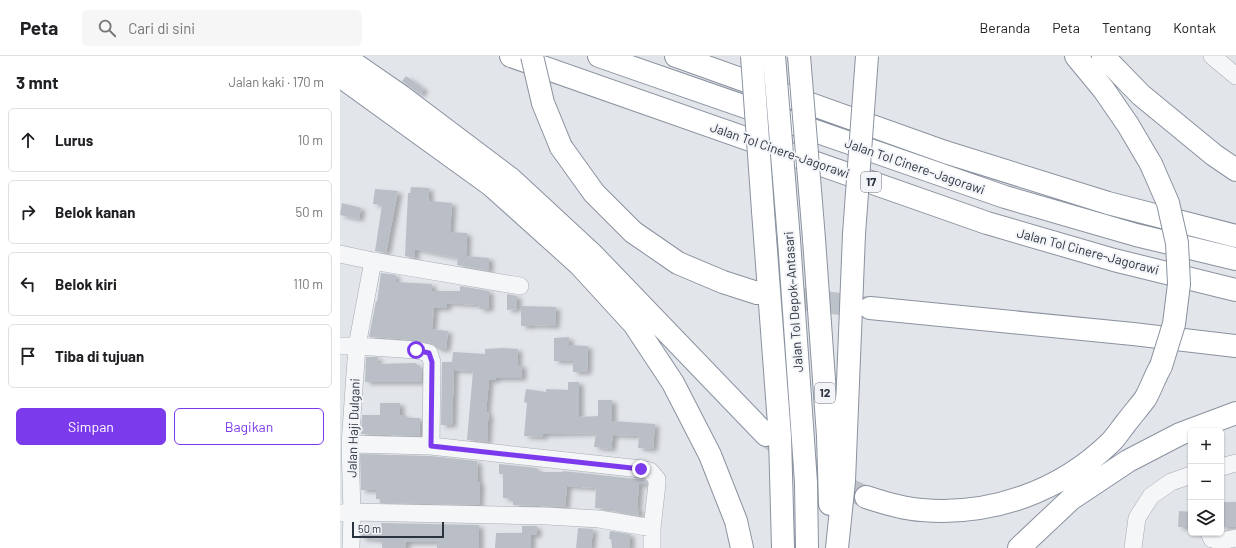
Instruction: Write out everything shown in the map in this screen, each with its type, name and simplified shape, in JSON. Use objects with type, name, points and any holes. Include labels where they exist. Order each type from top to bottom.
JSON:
[{"type":"highway","points":[[343,56],[401,96],[511,179],[592,254],[766,435]]},
{"type":"highway","name":"Jalan Tol Cinere-Jagorawi","points":[[511,56],[987,223],[1114,260],[1236,290]]},
{"type":"highway","points":[[532,56],[543,103],[561,147],[594,193],[633,232],[678,263],[723,282],[758,293]]},
{"type":"highway","name":"Jalan Tol Cinere–Jagorawi","points":[[599,56],[1005,197],[1136,235],[1236,258]]},
{"type":"highway","points":[[676,56],[945,152],[1108,203],[1236,236]]},
{"type":"highway","points":[[752,56],[780,437],[783,548]]},
{"type":"highway","name":"Jalan Tol Depok–Antasari","points":[[774,56],[789,240],[806,483],[807,548]]},
{"type":"highway","name":"Jalan Tol Depok–Antasari","points":[[800,56],[828,436],[831,548]]},
{"type":"highway","points":[[837,548],[844,481],[854,234],[867,56]]},
{"type":"highway","points":[[866,497],[892,506],[922,510],[954,511],[984,508],[1012,501],[1046,488],[1081,467],[1112,441],[1145,398],[1160,366],[1174,324],[1179,284],[1177,243],[1168,204],[1151,164],[1128,125],[1104,90],[1076,56]]},
{"type":"highway","points":[[1103,56],[1141,95],[1214,155],[1236,170]]},
{"type":"highway","points":[[340,76],[491,185],[579,264],[634,324],[673,383],[710,454],[736,521],[742,548]]},
{"type":"highway","points":[[870,308],[1133,334],[1236,346]]},
{"type":"highway","points":[[1019,548],[1070,500],[1128,461],[1180,434],[1236,413]]},
{"type":"street","points":[[1212,56],[1236,76]]},
{"type":"street","points":[[340,254],[520,286]]},
{"type":"street","name":"Jalan Haji Dulgani","points":[[351,548],[346,513],[357,346],[373,261]]},
{"type":"street","points":[[340,346],[416,350],[429,353],[432,362],[431,446]]},
{"type":"street","points":[[350,444],[431,446],[650,471],[655,475],[657,484],[652,528],[652,548]]},
{"type":"street","points":[[1224,466],[1236,463]]},
{"type":"street","points":[[1132,548],[1137,518],[1151,496],[1171,482],[1188,476]]},
{"type":"street","points":[[346,513],[599,519],[652,528]]},
{"type":"street","points":[[1211,536],[1212,538],[1221,541],[1236,538]]},
{"type":"building","points":[[406,76],[424,89],[420,95],[402,81]]},
{"type":"building","points":[[411,187],[429,188],[430,201],[452,203],[450,232],[467,233],[466,256],[489,258],[489,271],[457,265],[458,258],[415,249],[415,258],[405,256],[408,193],[410,193]]},
{"type":"building","points":[[375,189],[398,191],[386,253],[375,251],[382,205],[373,204]]},
{"type":"building","points":[[342,203],[361,208],[359,219],[340,215]]},
{"type":"building","points":[[381,273],[396,275],[395,282],[432,284],[432,291],[460,291],[460,286],[489,291],[489,309],[479,309],[480,305],[447,303],[447,308],[434,308],[432,329],[448,331],[446,349],[438,349],[432,343],[418,340],[369,337],[376,301],[377,302]]},
{"type":"building","points":[[507,294],[517,296],[517,309],[507,310]]},
{"type":"building","points":[[521,306],[556,307],[555,326],[521,326]]},
{"type":"building","points":[[569,337],[569,345],[588,346],[587,372],[573,372],[573,361],[554,361],[554,338]]},
{"type":"building","points":[[485,349],[518,349],[517,365],[522,365],[522,378],[496,378],[496,380],[489,380],[486,412],[488,412],[489,421],[487,442],[467,440],[473,371],[454,370],[452,425],[441,425],[442,362],[452,362],[453,352],[485,354]]},
{"type":"building","points":[[366,357],[378,357],[377,364],[415,363],[422,368],[422,382],[365,382]]},
{"type":"building","points":[[568,382],[579,382],[579,417],[598,416],[598,400],[612,400],[612,421],[655,424],[653,449],[638,448],[639,436],[613,435],[611,449],[594,447],[596,433],[543,434],[543,437],[524,436],[527,403],[524,402],[526,389],[546,392],[546,389],[568,390]]},
{"type":"building","points":[[380,403],[400,403],[400,415],[406,415],[406,418],[420,418],[420,436],[361,434],[362,415],[380,415]]},
{"type":"building","points":[[360,454],[430,456],[477,461],[478,482],[480,482],[479,505],[380,503],[380,499],[376,499],[376,490],[361,490]]},
{"type":"building","points":[[499,464],[537,468],[537,472],[563,471],[645,480],[646,484],[639,484],[637,509],[639,509],[639,516],[612,511],[612,509],[595,508],[596,488],[567,486],[565,507],[513,505],[513,499],[503,498],[503,474],[499,474]]},
{"type":"building","points":[[1224,502],[1236,502],[1236,527],[1224,527]]},
{"type":"building","points":[[1179,511],[1188,512],[1188,527],[1178,527]]},
{"type":"building","points":[[381,523],[479,525],[479,548],[437,548],[437,542],[406,542],[406,548],[382,548],[382,540],[361,538],[362,526],[382,527]]},
{"type":"building","points":[[522,526],[537,526],[537,535],[531,535],[531,548],[495,548],[496,533],[522,533]]},
{"type":"building","points":[[578,528],[593,529],[591,548],[576,548]]},
{"type":"building","points":[[610,531],[630,534],[630,548],[612,548],[611,539],[609,539]]},
{"type":"tunnel","points":[[757,293],[870,308]]},
{"type":"tunnel","points":[[767,436],[821,476],[866,497]]},
{"type":"route","points":[[416,350],[429,353],[432,362],[431,446],[641,469]]}]
